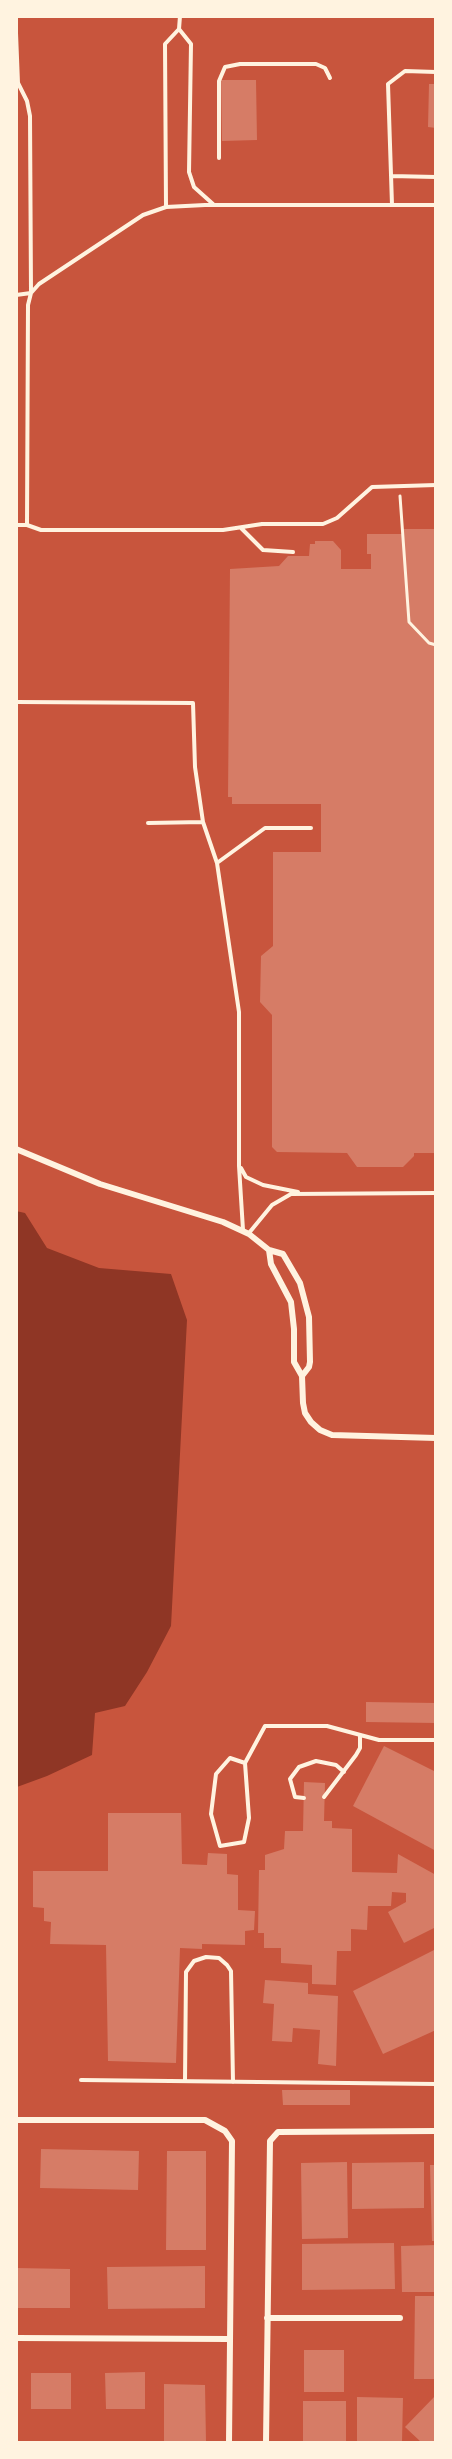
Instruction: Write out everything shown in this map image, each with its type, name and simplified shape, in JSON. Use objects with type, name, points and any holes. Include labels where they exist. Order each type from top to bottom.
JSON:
[{"type":"street","points":[[16,1149],[100,1184],[223,1222],[246,1232],[269,1250],[283,1254],[295,1272],[304,1294],[309,1317],[309,1367],[302,1376]]},
{"type":"street","points":[[269,1250],[271,1264],[291,1302],[294,1322],[294,1362],[302,1376],[305,1413],[321,1430],[341,1436],[435,1438]]},
{"type":"street","points":[[16,2120],[205,2120],[225,2131],[232,2141],[228,2442]]},
{"type":"street","points":[[266,2442],[270,2141],[278,2132],[435,2131]]},
{"type":"street","points":[[267,2318],[400,2318]]},
{"type":"street","points":[[16,2338],[229,2339]]},
{"type":"lane","points":[[166,207],[165,44],[179,29],[180,16]]},
{"type":"lane","points":[[179,29],[191,44],[189,172],[195,187],[214,205]]},
{"type":"lane","points":[[16,33],[18,83],[27,102],[30,116],[31,292],[28,305],[27,525]]},
{"type":"lane","points":[[219,158],[219,81],[225,68],[240,64],[316,64],[325,68],[330,78]]},
{"type":"lane","points":[[392,205],[388,84],[405,71],[435,72]]},
{"type":"lane","points":[[391,176],[435,177]]},
{"type":"lane","points":[[16,295],[31,292],[39,284],[143,215],[166,207],[214,205],[435,206]]},
{"type":"lane","points":[[16,525],[27,525],[36,529],[63,530],[223,530],[262,524],[329,523],[367,489],[377,486],[435,485]]},
{"type":"lane","points":[[240,528],[263,550],[293,552]]},
{"type":"lane","points":[[16,702],[193,703],[195,767],[203,822],[218,863],[239,1012],[239,1166],[246,1232]]},
{"type":"lane","points":[[148,823],[203,822]]},
{"type":"lane","points":[[218,863],[265,828],[311,828]]},
{"type":"lane","points":[[239,1166],[246,1177],[264,1185],[302,1193],[435,1193]]},
{"type":"lane","points":[[246,1232],[272,1205],[281,1199],[302,1193]]},
{"type":"lane","points":[[245,1763],[230,1758],[216,1774],[211,1814],[220,1846],[244,1842],[249,1818],[245,1763],[265,1726],[327,1726],[379,1740],[435,1740]]},
{"type":"lane","points":[[324,1797],[360,1748],[360,1735]]},
{"type":"lane","points":[[304,1798],[296,1797],[290,1779],[299,1767],[316,1761],[336,1765],[344,1772]]},
{"type":"lane","points":[[185,2081],[186,1972],[194,1961],[206,1957],[219,1959],[231,1971],[232,2082]]},
{"type":"lane","points":[[81,2079],[435,2084]]},
{"type":"path","points":[[400,486],[410,622],[429,643],[435,645]]},
{"type":"shaded area","points":[[16,1211],[25,1213],[47,1248],[99,1268],[171,1274],[187,1320],[171,1626],[147,1672],[125,1706],[95,1713],[92,1755],[17,1787]]},
{"type":"building","points":[[221,80],[256,80],[257,140],[222,141]]},
{"type":"building","points":[[429,84],[436,84],[436,128],[428,127]]},
{"type":"building","points":[[402,529],[436,529],[436,1153],[414,1153],[414,1156],[403,1167],[357,1167],[347,1153],[277,1152],[272,1147],[272,1015],[260,1002],[261,956],[273,946],[273,852],[321,852],[321,804],[232,804],[232,797],[228,797],[230,569],[279,566],[288,556],[309,556],[310,544],[315,544],[315,541],[333,541],[341,550],[341,569],[371,569],[371,554],[367,554],[367,534],[402,534]]},
{"type":"building","points":[[366,1702],[436,1703],[436,1723],[366,1722]]},
{"type":"building","points":[[384,1746],[436,1772],[436,1851],[353,1806]]},
{"type":"building","points":[[304,1782],[325,1783],[324,1821],[332,1821],[332,1828],[352,1829],[352,1872],[397,1873],[398,1854],[436,1875],[436,1927],[404,1943],[388,1912],[406,1902],[406,1893],[392,1892],[391,1906],[368,1906],[367,1930],[351,1929],[351,1951],[337,1951],[336,1985],[312,1984],[312,1965],[281,1963],[281,1948],[264,1948],[264,1933],[258,1933],[259,1870],[265,1870],[265,1855],[284,1849],[285,1831],[303,1831]]},
{"type":"building","points":[[108,1813],[181,1813],[182,1864],[207,1865],[208,1853],[227,1854],[227,1874],[238,1875],[238,1910],[255,1911],[254,1930],[245,1931],[245,1945],[202,1944],[202,1949],[180,1948],[176,2063],[108,2061],[106,1945],[50,1944],[51,1922],[44,1921],[44,1908],[33,1907],[33,1871],[108,1871]]},
{"type":"building","points":[[436,1949],[436,2030],[383,2054],[353,1991]]},
{"type":"building","points":[[265,1980],[308,1983],[308,1994],[338,1996],[336,2066],[318,2064],[320,2030],[293,2028],[292,2042],[272,2041],[274,2004],[263,2003]]},
{"type":"building","points":[[282,2090],[350,2090],[350,2105],[283,2105]]},
{"type":"building","points":[[41,2149],[139,2151],[138,2190],[40,2188]]},
{"type":"building","points":[[167,2151],[206,2151],[206,2250],[166,2250]]},
{"type":"building","points":[[347,2162],[348,2238],[302,2239],[301,2163]]},
{"type":"building","points":[[424,2162],[424,2208],[352,2209],[352,2163]]},
{"type":"building","points":[[430,2165],[436,2165],[436,2241],[432,2241]]},
{"type":"building","points":[[394,2243],[395,2289],[302,2290],[302,2244]]},
{"type":"building","points":[[436,2245],[436,2292],[402,2292],[401,2246]]},
{"type":"building","points":[[205,2266],[205,2308],[108,2309],[107,2267]]},
{"type":"building","points":[[16,2268],[70,2269],[70,2308],[16,2308]]},
{"type":"building","points":[[415,2296],[436,2296],[436,2379],[414,2379]]},
{"type":"building","points":[[304,2350],[344,2350],[344,2392],[304,2392]]},
{"type":"building","points":[[145,2372],[145,2409],[106,2409],[105,2373]]},
{"type":"building","points":[[31,2373],[71,2373],[71,2409],[31,2409]]},
{"type":"building","points":[[164,2384],[205,2385],[206,2442],[164,2442]]},
{"type":"building","points":[[436,2395],[436,2442],[421,2442],[405,2427]]},
{"type":"building","points":[[357,2397],[403,2398],[402,2442],[357,2442]]},
{"type":"building","points":[[303,2401],[346,2401],[346,2442],[303,2442]]}]
